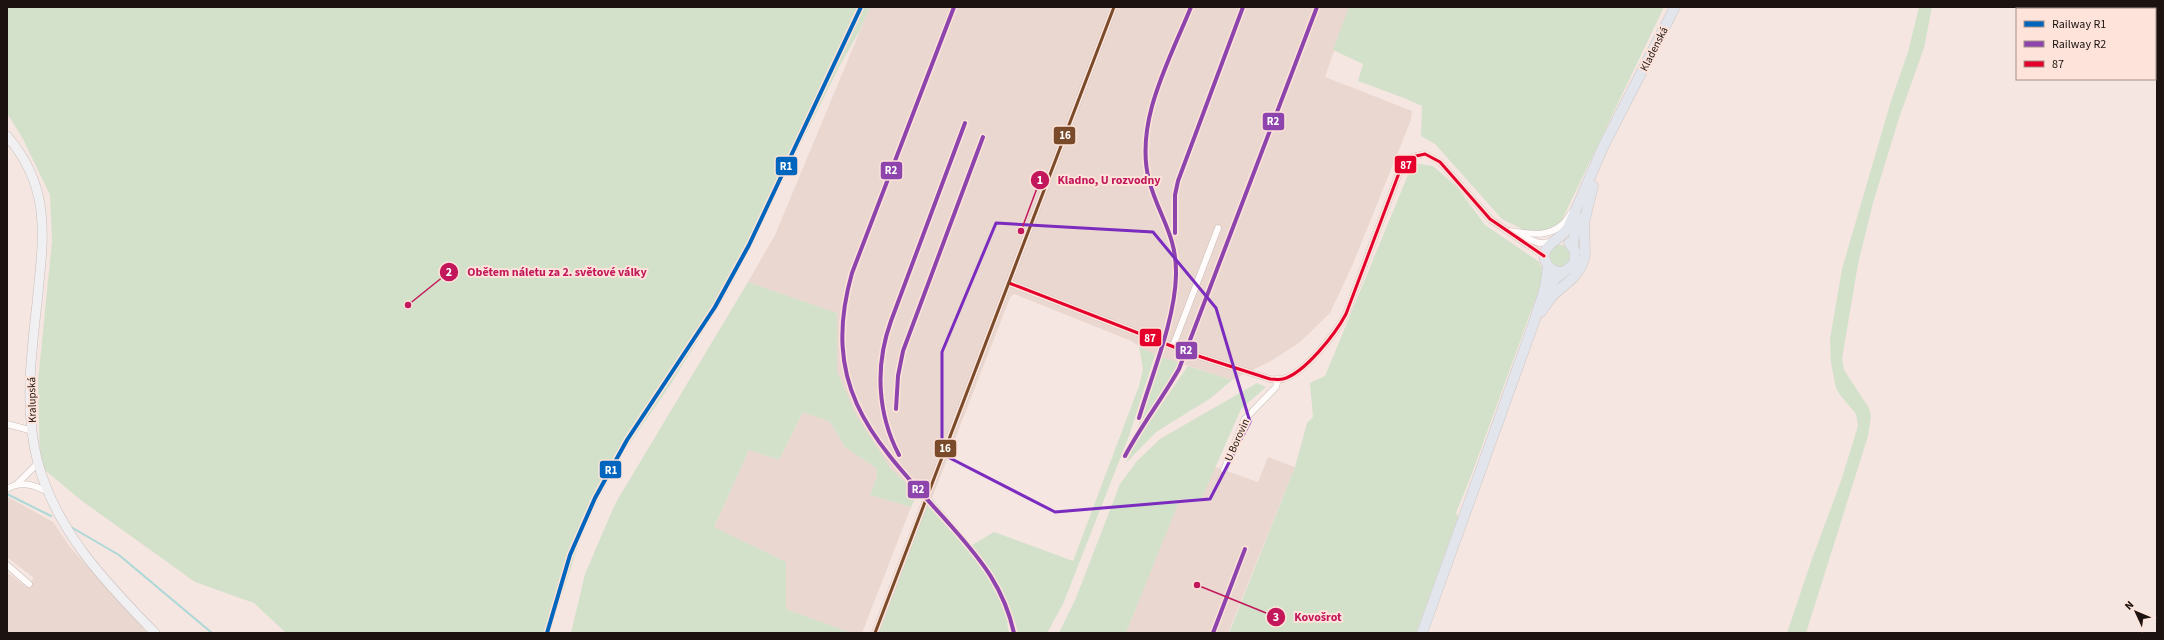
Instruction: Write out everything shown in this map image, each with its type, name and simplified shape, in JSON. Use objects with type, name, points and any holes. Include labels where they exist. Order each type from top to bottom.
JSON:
[{"type":"main road","name":"Kladenská","points":[[1633,92],[1675,7]]},
{"type":"main road","points":[[1422,633],[1533,325],[1545,288],[1548,266],[1544,256],[1547,248],[1568,228],[1591,174],[1633,92]]},
{"type":"main road","points":[[1533,325],[1550,285],[1563,272],[1571,268],[1576,260],[1573,247],[1576,226],[1633,92]]},
{"type":"main road","name":"Kralupská","points":[[7,136],[20,154],[35,184],[42,213],[43,241],[30,409],[38,463],[48,492],[66,528],[107,583],[155,633]]},
{"type":"main road","points":[[1533,325],[1552,296],[1574,277],[1582,265],[1585,256],[1584,223],[1593,186]]},
{"type":"main road","points":[[1555,241],[1566,241],[1573,247]]},
{"type":"main road","points":[[1548,266],[1558,272],[1563,272]]},
{"type":"street","points":[[875,633],[1114,7]]},
{"type":"street","points":[[1008,283],[1173,346],[1270,378],[1278,379],[1291,375],[1319,352],[1338,329],[1346,314],[1400,173],[1412,157],[1425,154],[1440,162],[1480,209],[1505,229],[1544,256]]},
{"type":"street","points":[[1505,229],[1536,235],[1553,231],[1562,225],[1591,174]]},
{"type":"street","points":[[1173,346],[1218,228]]},
{"type":"street","points":[[1505,229],[1539,243],[1555,241]]},
{"type":"street","name":"U Borovin","points":[[1224,470],[1244,420],[1276,387],[1278,379]]},
{"type":"street","points":[[7,424],[33,431]]},
{"type":"street","points":[[7,489],[17,484],[38,463]]},
{"type":"street","points":[[17,484],[29,484],[48,492]]},
{"type":"street","points":[[7,564],[29,584]]},
{"type":"highlighted area","points":[[996,223],[1153,232],[1216,308],[1250,422],[1210,499],[1055,512],[942,454],[942,352]]},
{"type":"shaded area","points":[[870,7],[1349,7],[1325,77],[1412,111],[1411,120],[1352,266],[1330,313],[1300,342],[1271,361],[1232,380],[1155,355],[1129,340],[1014,294],[1010,298],[932,498],[917,494],[891,469],[856,416],[837,372],[837,313],[748,282],[775,235]]},
{"type":"shaded area","points":[[803,412],[830,422],[845,447],[876,468],[877,477],[870,495],[911,507],[862,633],[851,633],[786,609],[786,562],[714,527],[749,450],[779,460]]},
{"type":"shaded area","points":[[1268,457],[1295,467],[1228,633],[1126,633],[1180,498],[1201,500],[1215,467],[1258,482]]},
{"type":"shaded area","points":[[8,497],[53,522],[70,547],[147,633],[7,633],[7,572],[26,587],[34,578],[7,557]]},
{"type":"green space","points":[[7,7],[870,7],[860,30],[839,67],[724,298],[669,387],[627,447],[599,498],[579,543],[550,633],[286,633],[254,603],[195,582],[82,501],[40,466],[38,381],[52,241],[50,195],[23,139],[7,113]]},
{"type":"green space","points":[[1349,7],[1664,7],[1561,222],[1550,229],[1534,233],[1524,230],[1502,219],[1435,144],[1421,136],[1422,106],[1358,81],[1363,64],[1333,50]]},
{"type":"green space","points":[[1919,7],[1932,7],[1924,48],[1899,118],[1873,203],[1858,264],[1842,359],[1844,370],[1869,408],[1871,416],[1868,436],[1806,633],[1787,633],[1812,559],[1841,481],[1858,426],[1856,414],[1836,388],[1831,363],[1830,339],[1842,269],[1891,101],[1908,52]]},
{"type":"green space","points":[[1413,163],[1433,166],[1457,187],[1485,225],[1538,261],[1545,273],[1456,513],[1458,517],[1416,633],[1229,633],[1295,467],[1307,423],[1313,417],[1310,383],[1325,376]]},
{"type":"green space","points":[[1556,245],[1564,245],[1571,252],[1571,260],[1564,267],[1556,267],[1549,260],[1549,252]]},
{"type":"green space","points":[[748,282],[837,313],[837,372],[856,415],[891,469],[917,494],[911,507],[870,495],[877,477],[876,468],[845,447],[830,422],[803,412],[779,460],[749,450],[714,527],[786,562],[786,609],[851,633],[571,633],[585,574],[615,504]]},
{"type":"green space","points":[[1139,346],[1155,355],[1129,436],[1063,604],[1047,633],[1018,633],[1015,622],[1007,623],[1009,633],[879,633],[927,505],[932,498],[972,545],[994,532],[1073,561],[1139,386],[1143,369]]},
{"type":"green space","points":[[1161,357],[1180,363],[1166,387],[1138,427]]},
{"type":"green space","points":[[1188,366],[1232,380],[1211,398],[1156,432],[1126,463],[1136,441]]},
{"type":"green space","points":[[1257,383],[1266,387],[1241,409],[1201,500],[1180,499],[1126,633],[1059,633],[1076,598],[1120,484],[1137,461],[1160,439]]},
{"type":"waterway","points":[[7,494],[51,516]]},
{"type":"waterway","points":[[71,527],[119,555],[212,633]]},
{"type":"rail line","name":"R1","points":[[547,633],[570,555],[595,498],[627,440],[715,307],[749,245],[861,7]]},
{"type":"rail line","name":"R2","points":[[954,7],[852,273],[844,315],[843,352],[849,384],[862,414],[879,442],[901,470],[963,539],[982,564],[998,589],[1010,617],[1014,633]]},
{"type":"rail line","name":"R2","points":[[1139,418],[1162,347],[1172,310],[1176,275],[1173,248],[1170,237],[1149,180],[1146,158],[1146,136],[1156,91],[1191,7]]},
{"type":"rail line","name":"R2","points":[[1175,233],[1175,195],[1178,181],[1243,7]]},
{"type":"rail line","name":"R2","points":[[1125,456],[1179,369],[1317,7]]},
{"type":"rail line","name":"R2","points":[[899,455],[886,423],[883,406],[881,389],[882,355],[891,321],[965,123]]},
{"type":"rail line","name":"R2","points":[[896,409],[898,376],[903,351],[983,137]]},
{"type":"rail line","name":"R2","points":[[1213,633],[1245,549]]},
{"type":"transit line","name":"16","points":[[875,633],[1114,7]]},
{"type":"transit line","name":"87","points":[[1009,283],[1192,354],[1270,379],[1283,379],[1292,375],[1310,361],[1335,331],[1346,314],[1399,173],[1412,157],[1425,154],[1440,162],[1490,219],[1544,256]]},
{"type":"place","name":"Kladno, U rozvodny","points":[[1021,231]]},
{"type":"place","name":"Obětem náletu za 2. světové války","points":[[408,305]]},
{"type":"place","name":"Kovošrot","points":[[1197,585]]}]
